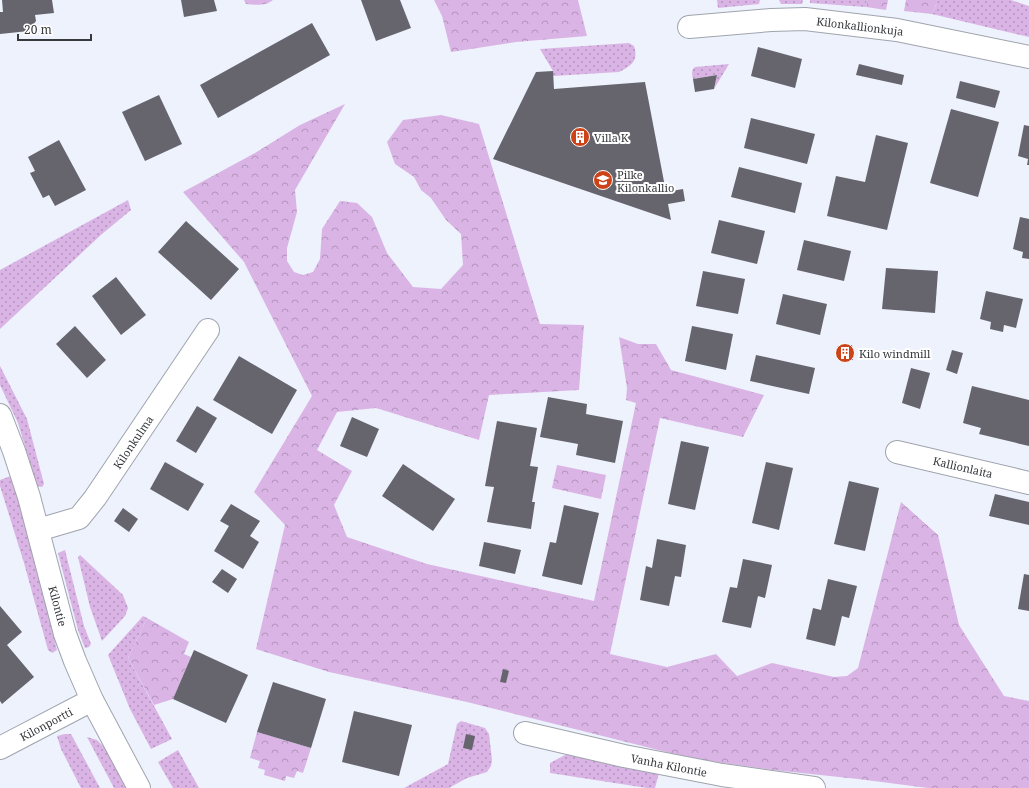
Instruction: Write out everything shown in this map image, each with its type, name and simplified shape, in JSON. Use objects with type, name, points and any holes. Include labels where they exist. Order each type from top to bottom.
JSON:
[{"type":"street","name":"Kilonkallionkuja","points":[[689,27],[771,20],[805,20],[897,30],[1029,57]]},
{"type":"street","name":"Kilonkulma","points":[[38,530],[78,518],[95,498],[208,330]]},
{"type":"street","name":"Kilontie","points":[[0,416],[14,451],[75,661],[92,700],[139,788]]},
{"type":"street","name":"Kallionlaita","points":[[897,452],[1029,483]]},
{"type":"street","name":"Kilonportti","points":[[0,748],[92,700]]},
{"type":"street","name":"Vanha Kilontie","points":[[525,733],[624,756],[722,775],[814,788]]},
{"type":"green space","points":[[244,0],[273,0],[257,5],[246,4]]},
{"type":"green space","points":[[434,0],[578,0],[587,36],[516,42],[451,52],[442,16]]},
{"type":"green space","points":[[717,0],[760,0],[759,4],[718,8]]},
{"type":"green space","points":[[779,0],[803,0],[802,4],[781,4]]},
{"type":"green space","points":[[810,0],[867,0],[866,7],[810,3]]},
{"type":"green space","points":[[867,0],[888,0],[886,10],[866,7]]},
{"type":"green space","points":[[906,0],[938,0],[932,14],[904,11]]},
{"type":"green space","points":[[938,0],[1011,0],[1029,6],[1029,37],[932,14]]},
{"type":"green space","points":[[629,43],[634,46],[635,59],[627,68],[619,72],[553,76],[553,71],[540,49]]},
{"type":"green space","points":[[729,64],[714,89],[717,75],[693,79],[692,71],[695,67]]},
{"type":"green space","points":[[345,104],[295,190],[297,212],[287,248],[287,261],[294,272],[303,275],[313,272],[320,259],[322,229],[340,201],[357,203],[372,217],[387,253],[413,287],[441,289],[463,265],[461,234],[446,220],[431,198],[421,190],[414,177],[395,164],[387,142],[403,120],[441,115],[479,124],[540,324],[584,325],[579,390],[489,395],[479,440],[376,408],[337,412],[317,450],[352,471],[334,505],[347,537],[427,564],[594,601],[636,403],[626,400],[627,388],[619,337],[638,344],[656,344],[671,370],[764,395],[743,437],[660,418],[610,654],[667,667],[716,654],[737,676],[772,663],[834,677],[847,676],[858,668],[901,502],[938,535],[959,625],[1004,696],[1029,701],[1029,788],[928,788],[773,770],[694,759],[467,702],[329,672],[256,649],[285,525],[254,492],[312,396],[244,262],[183,192],[255,153],[300,125]]},
{"type":"green space","points":[[128,200],[131,210],[102,234],[0,329],[0,270]]},
{"type":"green space","points":[[0,366],[27,419],[44,484],[42,487],[37,486],[18,423],[0,385]]},
{"type":"green space","points":[[557,465],[606,475],[601,499],[552,488]]},
{"type":"green space","points":[[11,476],[28,533],[57,650],[52,653],[48,650],[24,563],[0,486],[0,480]]},
{"type":"green space","points":[[65,550],[84,626],[91,644],[89,647],[85,648],[78,630],[58,553]]},
{"type":"green space","points":[[80,555],[123,595],[128,608],[125,616],[102,641],[90,607],[78,557]]},
{"type":"green space","points":[[143,616],[147,618],[128,658],[172,739],[151,749],[130,709],[108,655]]},
{"type":"green space","points":[[147,618],[189,642],[184,654],[191,657],[173,699],[154,705],[128,658]]},
{"type":"green space","points":[[461,721],[485,728],[489,734],[492,760],[491,766],[487,772],[467,778],[449,788],[404,788],[448,764],[457,724]]},
{"type":"green space","points":[[257,732],[311,748],[303,773],[297,771],[294,778],[286,776],[285,781],[264,775],[265,770],[258,768],[260,761],[250,758]]},
{"type":"green space","points":[[71,734],[100,788],[81,788],[61,749],[57,736]]},
{"type":"green space","points":[[87,737],[97,740],[105,748],[126,788],[114,788]]},
{"type":"green space","points":[[178,750],[199,788],[173,788],[158,762]]},
{"type":"green space","points":[[576,753],[659,773],[655,788],[550,773],[550,763],[565,755]]},
{"type":"building","points":[[2,0],[52,0],[54,13],[35,15],[36,21],[33,25],[29,25],[29,31],[0,34],[0,12],[3,12]]},
{"type":"building","points":[[181,0],[214,0],[217,11],[184,17]]},
{"type":"building","points":[[361,0],[400,0],[411,28],[376,41]]},
{"type":"building","points":[[312,23],[330,55],[218,118],[200,85]]},
{"type":"building","points":[[758,47],[802,59],[795,88],[751,76]]},
{"type":"building","points":[[859,64],[904,75],[902,85],[856,75]]},
{"type":"building","name":"Villa K","points":[[553,71],[554,89],[645,82],[666,192],[683,189],[685,201],[668,204],[671,220],[493,159],[536,72]]},
{"type":"building","points":[[717,75],[714,89],[695,92],[693,79]]},
{"type":"building","points":[[960,81],[1000,91],[995,108],[956,98]]},
{"type":"building","points":[[159,95],[182,144],[145,161],[122,112]]},
{"type":"building","points":[[951,109],[999,122],[978,197],[930,183]]},
{"type":"building","points":[[751,118],[815,134],[807,164],[744,148]]},
{"type":"building","points":[[1024,125],[1029,126],[1029,165],[1027,165],[1028,159],[1018,156]]},
{"type":"building","points":[[876,135],[908,143],[887,230],[827,216],[836,176],[865,182]]},
{"type":"building","points":[[59,140],[86,190],[55,206],[49,195],[43,198],[30,173],[35,171],[28,157]]},
{"type":"building","points":[[739,167],[802,183],[795,213],[731,197]]},
{"type":"building","points":[[1020,217],[1029,219],[1029,259],[1022,258],[1023,252],[1013,249]]},
{"type":"building","points":[[719,220],[765,231],[757,264],[711,253]]},
{"type":"building","points":[[186,221],[239,269],[211,300],[158,252]]},
{"type":"building","points":[[804,240],[851,251],[844,281],[797,270]]},
{"type":"building","points":[[886,268],[938,271],[935,313],[882,309]]},
{"type":"building","points":[[703,271],[745,279],[738,314],[696,306]]},
{"type":"building","points":[[116,277],[146,315],[121,335],[92,296]]},
{"type":"building","points":[[986,291],[1023,299],[1016,328],[1004,325],[1003,332],[990,329],[991,322],[980,319]]},
{"type":"building","points":[[783,294],[827,304],[820,335],[776,324]]},
{"type":"building","points":[[75,326],[106,360],[87,378],[56,344]]},
{"type":"building","points":[[692,326],[733,334],[726,370],[685,361]]},
{"type":"building","name":"Kilo windmill","points":[[852,345],[853,360],[839,361],[837,347]]},
{"type":"building","points":[[952,350],[963,353],[957,374],[946,370]]},
{"type":"building","points":[[756,355],[815,368],[809,394],[750,381]]},
{"type":"building","points":[[239,356],[297,390],[272,434],[213,400]]},
{"type":"building","points":[[911,368],[930,373],[920,409],[902,403]]},
{"type":"building","points":[[972,386],[1029,400],[1029,446],[979,434],[981,428],[963,423]]},
{"type":"building","points":[[548,397],[587,404],[586,414],[623,421],[615,463],[576,455],[578,444],[540,437]]},
{"type":"building","points":[[197,406],[217,418],[196,453],[176,441]]},
{"type":"building","points":[[352,417],[379,429],[367,457],[340,446]]},
{"type":"building","points":[[497,421],[537,428],[530,466],[538,467],[532,502],[535,502],[531,529],[487,522],[494,487],[485,486]]},
{"type":"building","points":[[681,441],[709,447],[695,510],[668,504]]},
{"type":"building","points":[[165,462],[204,484],[188,511],[150,489]]},
{"type":"building","points":[[766,462],[793,468],[779,530],[752,523]]},
{"type":"building","points":[[403,464],[455,499],[433,531],[382,496]]},
{"type":"building","points":[[849,481],[879,488],[865,551],[834,544]]},
{"type":"building","points":[[995,494],[1029,502],[1029,525],[989,516]]},
{"type":"building","points":[[231,504],[260,521],[250,536],[259,542],[243,569],[214,551],[229,526],[220,521]]},
{"type":"building","points":[[564,505],[599,513],[582,585],[542,576],[550,542],[556,543]]},
{"type":"building","points":[[123,508],[138,519],[129,532],[114,521]]},
{"type":"building","points":[[657,539],[686,545],[681,577],[675,576],[669,606],[640,600],[646,566],[652,568]]},
{"type":"building","points":[[484,542],[521,550],[515,574],[479,566]]},
{"type":"building","points":[[743,559],[772,565],[765,598],[758,596],[751,628],[722,622],[730,587],[737,588]]},
{"type":"building","points":[[222,569],[237,579],[228,593],[212,582]]},
{"type":"building","points":[[1024,574],[1029,575],[1029,611],[1018,609]]},
{"type":"building","points":[[828,579],[857,586],[849,618],[842,616],[835,646],[806,639],[813,608],[821,610]]},
{"type":"building","points":[[0,606],[22,632],[7,645],[34,677],[2,704],[0,701]]},
{"type":"building","points":[[194,650],[248,675],[226,723],[173,699]]},
{"type":"building","points":[[503,669],[509,671],[506,683],[500,682]]},
{"type":"building","points":[[273,682],[326,699],[311,748],[257,732]]},
{"type":"building","points":[[354,711],[412,725],[399,776],[342,762]]},
{"type":"building","points":[[466,734],[475,736],[472,750],[463,748]]},
{"type":"place","name":"Villa K","points":[[580,137]]},
{"type":"place","name":"Pilke Kilonkallio","points":[[603,180]]},
{"type":"place","name":"Kilo windmill","points":[[845,353]]}]
